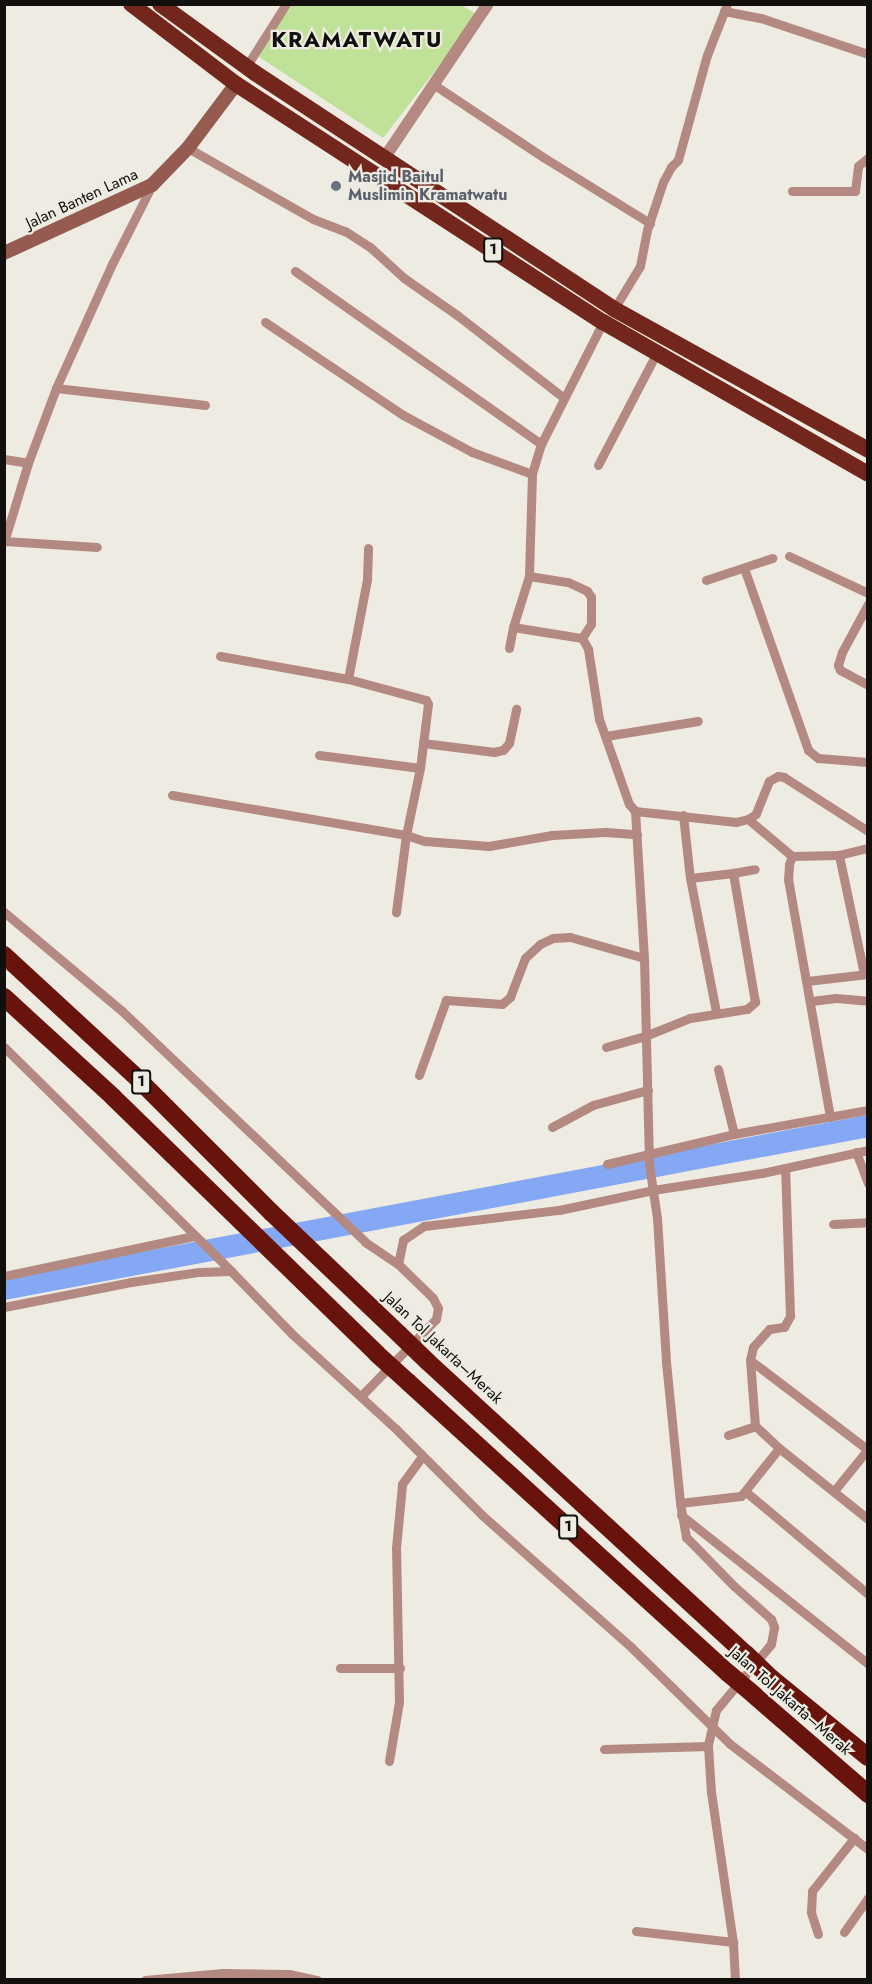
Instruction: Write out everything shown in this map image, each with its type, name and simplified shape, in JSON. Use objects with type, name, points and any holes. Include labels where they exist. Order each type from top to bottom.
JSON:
[{"type":"highway","name":"1","points":[[131,4],[236,84],[603,322],[867,474]]},
{"type":"highway","name":"1","points":[[160,4],[246,67],[614,309],[867,450]]},
{"type":"highway","name":"Jalan Tol Jakarta–Merak","points":[[4,955],[133,1074],[272,1213],[428,1362],[771,1678],[867,1757]]},
{"type":"highway","name":"Jalan Tol Jakarta–Merak","points":[[4,997],[113,1097],[246,1229],[377,1354],[728,1673],[867,1794]]},
{"type":"main road","name":"Jalan Banten Lama","points":[[4,253],[152,185],[188,148],[236,84]]},
{"type":"street","points":[[246,67],[286,4]]},
{"type":"street","points":[[385,157],[486,5]]},
{"type":"street","points":[[614,309],[640,266],[650,223],[667,172],[678,160],[707,55],[726,8],[867,54]]},
{"type":"street","points":[[433,84],[543,158],[650,223]]},
{"type":"street","points":[[188,148],[313,219],[345,231],[370,247],[404,278],[457,315],[564,398]]},
{"type":"street","points":[[792,191],[855,191],[858,166],[867,158]]},
{"type":"street","points":[[96,547],[5,542],[28,463],[56,388],[113,262],[152,185]]},
{"type":"street","points":[[295,271],[541,444]]},
{"type":"street","points":[[266,322],[403,415],[472,452],[532,474]]},
{"type":"street","points":[[509,648],[529,576],[532,474],[541,444],[603,322]]},
{"type":"street","points":[[598,465],[656,354]]},
{"type":"street","points":[[56,388],[205,405]]},
{"type":"street","points":[[4,459],[28,463]]},
{"type":"street","points":[[348,679],[367,579],[368,548]]},
{"type":"street","points":[[789,556],[867,593]]},
{"type":"street","points":[[706,580],[772,558]]},
{"type":"street","points":[[744,568],[808,750],[818,758],[867,762]]},
{"type":"street","points":[[529,576],[568,582],[586,591],[591,597],[591,624],[582,639]]},
{"type":"street","points":[[867,604],[842,652],[838,665],[840,670],[867,685]]},
{"type":"street","points":[[513,627],[582,639],[588,649],[599,719],[629,804],[635,811],[645,958],[649,1164],[653,1187],[666,1362],[681,1515],[684,1532],[689,1542],[771,1619],[774,1627],[771,1644],[716,1710],[711,1724],[708,1746],[711,1792],[734,1942],[735,1980]]},
{"type":"street","points":[[220,656],[348,679],[426,700],[428,704],[420,768],[406,835],[396,912]]},
{"type":"street","points":[[423,743],[494,752],[503,750],[509,743],[516,709]]},
{"type":"street","points":[[606,736],[698,721]]},
{"type":"street","points":[[319,755],[420,768]]},
{"type":"street","points":[[635,811],[735,822],[748,819],[756,814],[769,781],[778,776],[867,831]]},
{"type":"street","points":[[172,795],[406,835],[425,841],[489,846],[552,835],[605,832],[637,834]]},
{"type":"street","points":[[683,815],[690,878],[716,1012]]},
{"type":"street","points":[[748,819],[792,856],[838,855],[867,848]]},
{"type":"street","points":[[807,981],[866,974],[838,855]]},
{"type":"street","points":[[792,856],[788,880],[830,1117]]},
{"type":"street","points":[[690,878],[755,869]]},
{"type":"street","points":[[606,1047],[645,1036],[675,1023],[716,1012],[747,1009],[753,1005],[756,998],[733,873]]},
{"type":"street","points":[[4,912],[122,1011],[343,1222],[365,1242],[398,1264],[432,1298],[438,1308],[436,1319],[361,1396]]},
{"type":"street","points":[[420,1075],[446,1000],[502,1004],[510,997],[525,958],[540,944],[553,938],[570,937],[645,958]]},
{"type":"street","points":[[811,1000],[836,998],[867,1001]]},
{"type":"street","points":[[4,1047],[228,1267],[292,1334],[361,1396],[483,1516],[632,1648],[736,1749],[867,1849]]},
{"type":"street","points":[[718,1069],[734,1134]]},
{"type":"street","points":[[552,1127],[593,1105],[648,1090]]},
{"type":"street","points":[[608,1164],[734,1134],[867,1110]]},
{"type":"street","points":[[398,1264],[403,1239],[424,1226],[559,1210],[653,1187],[785,1168],[867,1150]]},
{"type":"street","points":[[856,1152],[867,1184]]},
{"type":"street","points":[[785,1168],[790,1316],[781,1329],[768,1331],[753,1347],[750,1360],[755,1426],[867,1519]]},
{"type":"street","points":[[833,1224],[867,1222]]},
{"type":"street","points":[[4,1276],[194,1236]]},
{"type":"street","points":[[4,1307],[121,1283],[228,1267]]},
{"type":"street","points":[[750,1360],[867,1450],[834,1491]]},
{"type":"street","points":[[728,1435],[755,1426]]},
{"type":"street","points":[[680,1503],[732,1498],[746,1492],[779,1448]]},
{"type":"street","points":[[388,1761],[399,1702],[396,1548],[402,1484],[422,1456]]},
{"type":"street","points":[[746,1492],[867,1594]]},
{"type":"street","points":[[681,1515],[867,1664]]},
{"type":"street","points":[[340,1668],[400,1668]]},
{"type":"street","points":[[604,1749],[708,1746]]},
{"type":"street","points":[[818,1934],[811,1912],[812,1891],[854,1838]]},
{"type":"street","points":[[844,1932],[867,1898]]},
{"type":"street","points":[[636,1931],[734,1942]]},
{"type":"street","points":[[145,1980],[223,1972],[289,1974],[317,1980]]},
{"type":"green space","points":[[292,5],[461,5],[478,15],[383,138],[256,55]]},
{"type":"waterway","points":[[4,1289],[868,1126]]},
{"type":"place","name":"Masjid Baitul Muslimin Kramatwatu","points":[[336,186]]},
{"type":"district","name":"KRAMATWATU","points":[[357,40]]}]
